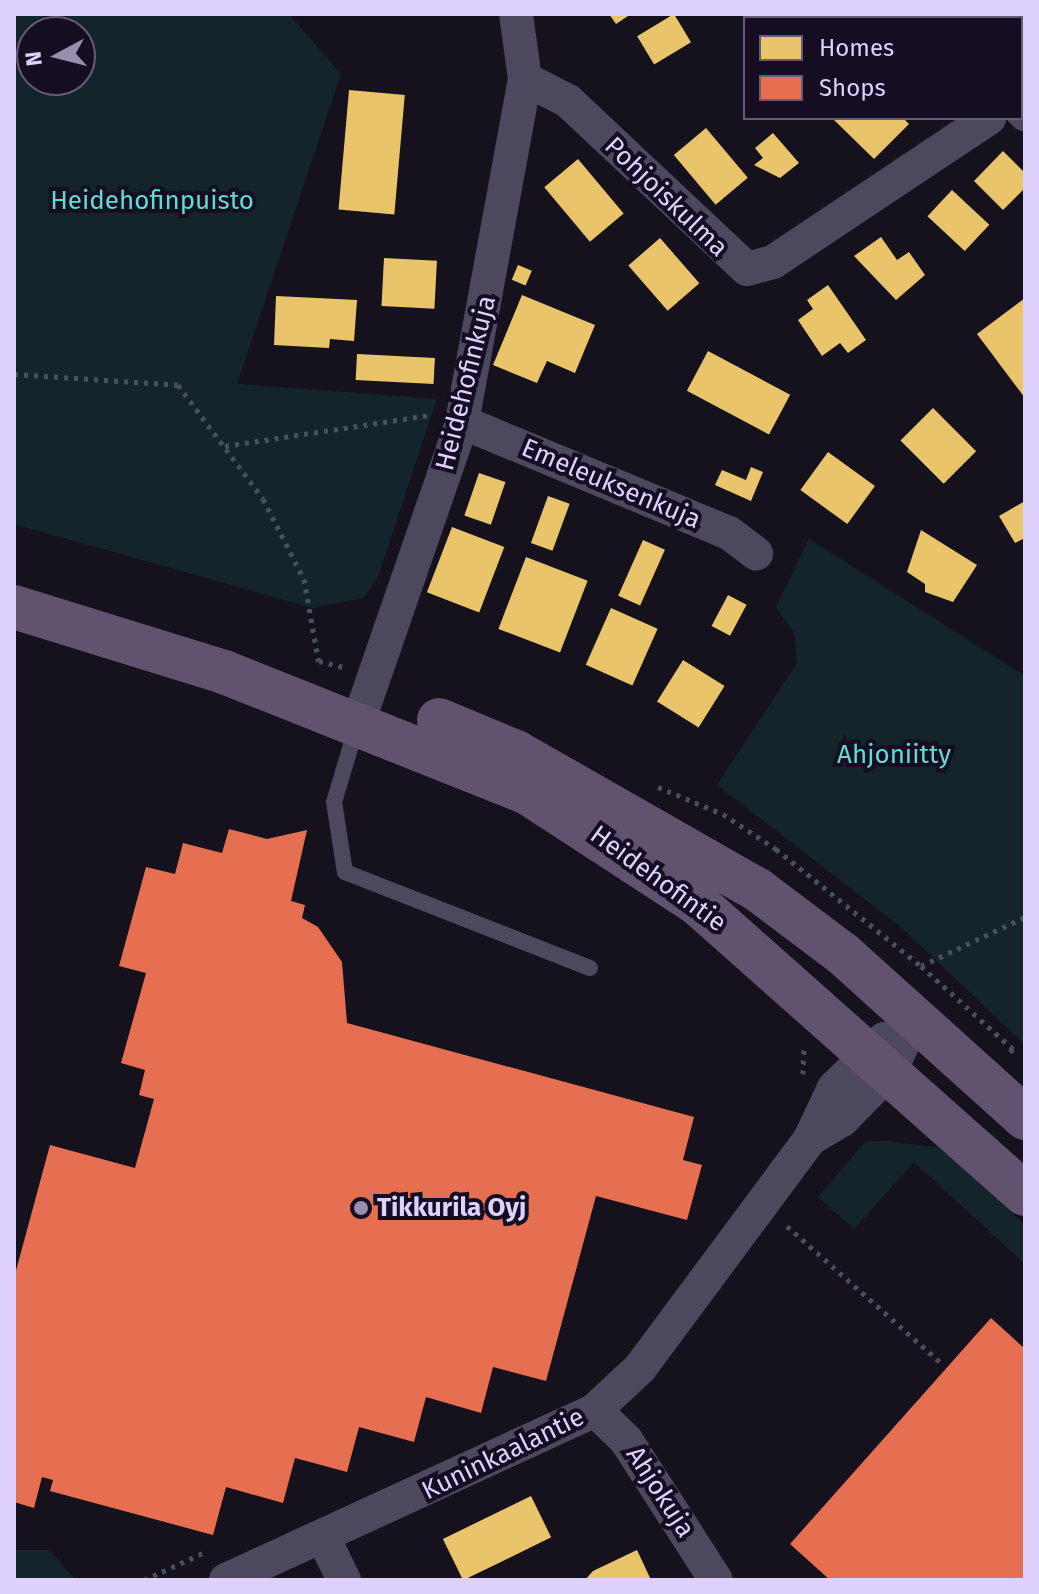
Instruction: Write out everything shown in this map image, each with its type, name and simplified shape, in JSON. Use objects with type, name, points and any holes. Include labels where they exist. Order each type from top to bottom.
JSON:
[{"type":"main road","name":"Heidehofintie","points":[[14,607],[224,672],[274,697],[362,710],[516,752],[696,853],[843,954],[1025,1118]]},
{"type":"main road","name":"Heidehofintie","points":[[362,710],[528,793],[621,848],[697,903],[878,1060],[1025,1194]]},
{"type":"street","points":[[516,14],[525,79]]},
{"type":"street","name":"Pohjoiskulma","points":[[525,79],[568,101],[747,269],[773,262],[986,120]]},
{"type":"street","name":"Heidehofinkuja","points":[[362,710],[452,417],[525,79]]},
{"type":"street","name":"Emeleuksenkuja","points":[[452,417],[729,533],[756,553]]},
{"type":"street","name":"Kuninkaalantie","points":[[226,1580],[595,1410],[640,1368],[810,1139],[820,1107],[878,1060],[914,1020]]},
{"type":"street","name":"Ahjokuja","points":[[595,1410],[634,1450],[716,1580]]},
{"type":"street","points":[[323,1537],[344,1580]]},
{"type":"lane","points":[[362,710],[334,802],[345,872],[590,968]]},
{"type":"path","points":[[14,374],[178,385],[225,446],[304,579],[319,661],[336,665]]},
{"type":"path","points":[[225,446],[452,417]]},
{"type":"path","points":[[921,966],[1025,917]]},
{"type":"path","points":[[870,924],[1013,1049]]},
{"type":"path","points":[[787,1226],[940,1362]]},
{"type":"green space","name":"Heidehofinpuisto","points":[[14,14],[289,14],[341,74],[237,384],[437,399],[378,577],[363,598],[313,608],[14,524]]},
{"type":"green space","name":"Ahjoniitty","points":[[809,539],[1025,676],[1025,1045],[902,928],[717,785],[797,663],[794,633],[776,607]]},
{"type":"green space","points":[[887,1141],[941,1148],[1025,1225],[1025,1264],[914,1162],[854,1229],[818,1197],[865,1142]]},
{"type":"green space","points":[[14,1550],[49,1550],[75,1579],[14,1580]]},
{"type":"building: Homes","points":[[609,14],[631,14],[616,24]]},
{"type":"building: Homes","points":[[674,14],[691,42],[654,64],[637,36]]},
{"type":"building: Homes","points":[[349,90],[405,95],[394,214],[339,210]]},
{"type":"building: Homes","points":[[834,120],[905,120],[909,124],[874,159]]},
{"type":"building: Homes","points":[[706,128],[748,178],[716,205],[674,155]]},
{"type":"building: Homes","points":[[773,133],[799,163],[780,178],[754,165],[763,158],[755,148]]},
{"type":"building: Homes","points":[[1003,151],[1025,173],[1025,188],[1003,210],[974,181]]},
{"type":"building: Homes","points":[[578,159],[624,213],[590,242],[544,187]]},
{"type":"building: Homes","points":[[952,190],[989,225],[965,251],[927,216]]},
{"type":"building: Homes","points":[[881,237],[897,260],[909,252],[925,275],[896,300],[854,256]]},
{"type":"building: Homes","points":[[660,238],[699,283],[668,311],[628,266]]},
{"type":"building: Homes","points":[[384,258],[437,261],[434,309],[381,306]]},
{"type":"building: Homes","points":[[518,265],[532,271],[526,286],[512,280]]},
{"type":"building: Homes","points":[[828,285],[866,340],[848,353],[840,343],[822,356],[798,320],[813,309],[807,300]]},
{"type":"building: Homes","points":[[522,295],[595,325],[575,373],[547,361],[537,383],[493,365]]},
{"type":"building: Homes","points":[[276,296],[357,300],[354,341],[330,339],[329,348],[274,345]]},
{"type":"building: Homes","points":[[1025,298],[1025,398],[977,334]]},
{"type":"building: Homes","points":[[708,351],[790,395],[769,434],[687,391]]},
{"type":"building: Homes","points":[[357,354],[435,358],[434,384],[356,380]]},
{"type":"building: Homes","points":[[933,408],[976,451],[944,484],[900,441]]},
{"type":"building: Homes","points":[[828,452],[875,486],[847,524],[800,490]]},
{"type":"building: Homes","points":[[751,467],[763,472],[751,501],[715,485],[722,470],[746,480]]},
{"type":"building: Homes","points":[[479,473],[505,482],[491,525],[464,516]]},
{"type":"building: Homes","points":[[548,496],[570,504],[553,551],[531,543]]},
{"type":"building: Homes","points":[[1025,501],[1025,538],[1015,543],[999,516]]},
{"type":"building: Homes","points":[[452,527],[504,547],[479,612],[427,592]]},
{"type":"building: Homes","points":[[921,530],[977,565],[953,602],[925,592],[925,584],[907,572]]},
{"type":"building: Homes","points":[[643,540],[665,550],[640,605],[618,596]]},
{"type":"building: Homes","points":[[526,557],[588,581],[560,653],[498,629]]},
{"type":"building: Homes","points":[[728,595],[747,605],[730,636],[712,626]]},
{"type":"building: Homes","points":[[611,608],[658,629],[632,685],[586,665]]},
{"type":"building: Homes","points":[[683,660],[725,686],[699,728],[657,702]]},
{"type":"building: Homes","points":[[531,1496],[551,1537],[464,1580],[443,1539]]},
{"type":"building: Homes","points":[[637,1550],[651,1580],[585,1580],[593,1571]]},
{"type":"building: Shops","points":[[229,829],[267,839],[307,830],[291,901],[305,905],[302,918],[318,927],[342,962],[347,1023],[694,1117],[683,1160],[702,1165],[687,1220],[596,1196],[546,1381],[493,1367],[481,1413],[426,1397],[414,1442],[359,1427],[347,1472],[295,1458],[283,1503],[226,1487],[213,1535],[50,1491],[53,1480],[42,1477],[34,1508],[14,1502],[14,1278],[50,1145],[135,1168],[154,1099],[139,1095],[145,1070],[121,1063],[146,973],[119,966],[146,867],[175,874],[183,843],[222,853]]},
{"type":"building: Shops","points":[[991,1318],[1025,1349],[1025,1580],[830,1580],[790,1544]]},
{"type":"place","name":"Tikkurila Oyj","points":[[361,1208]]}]
